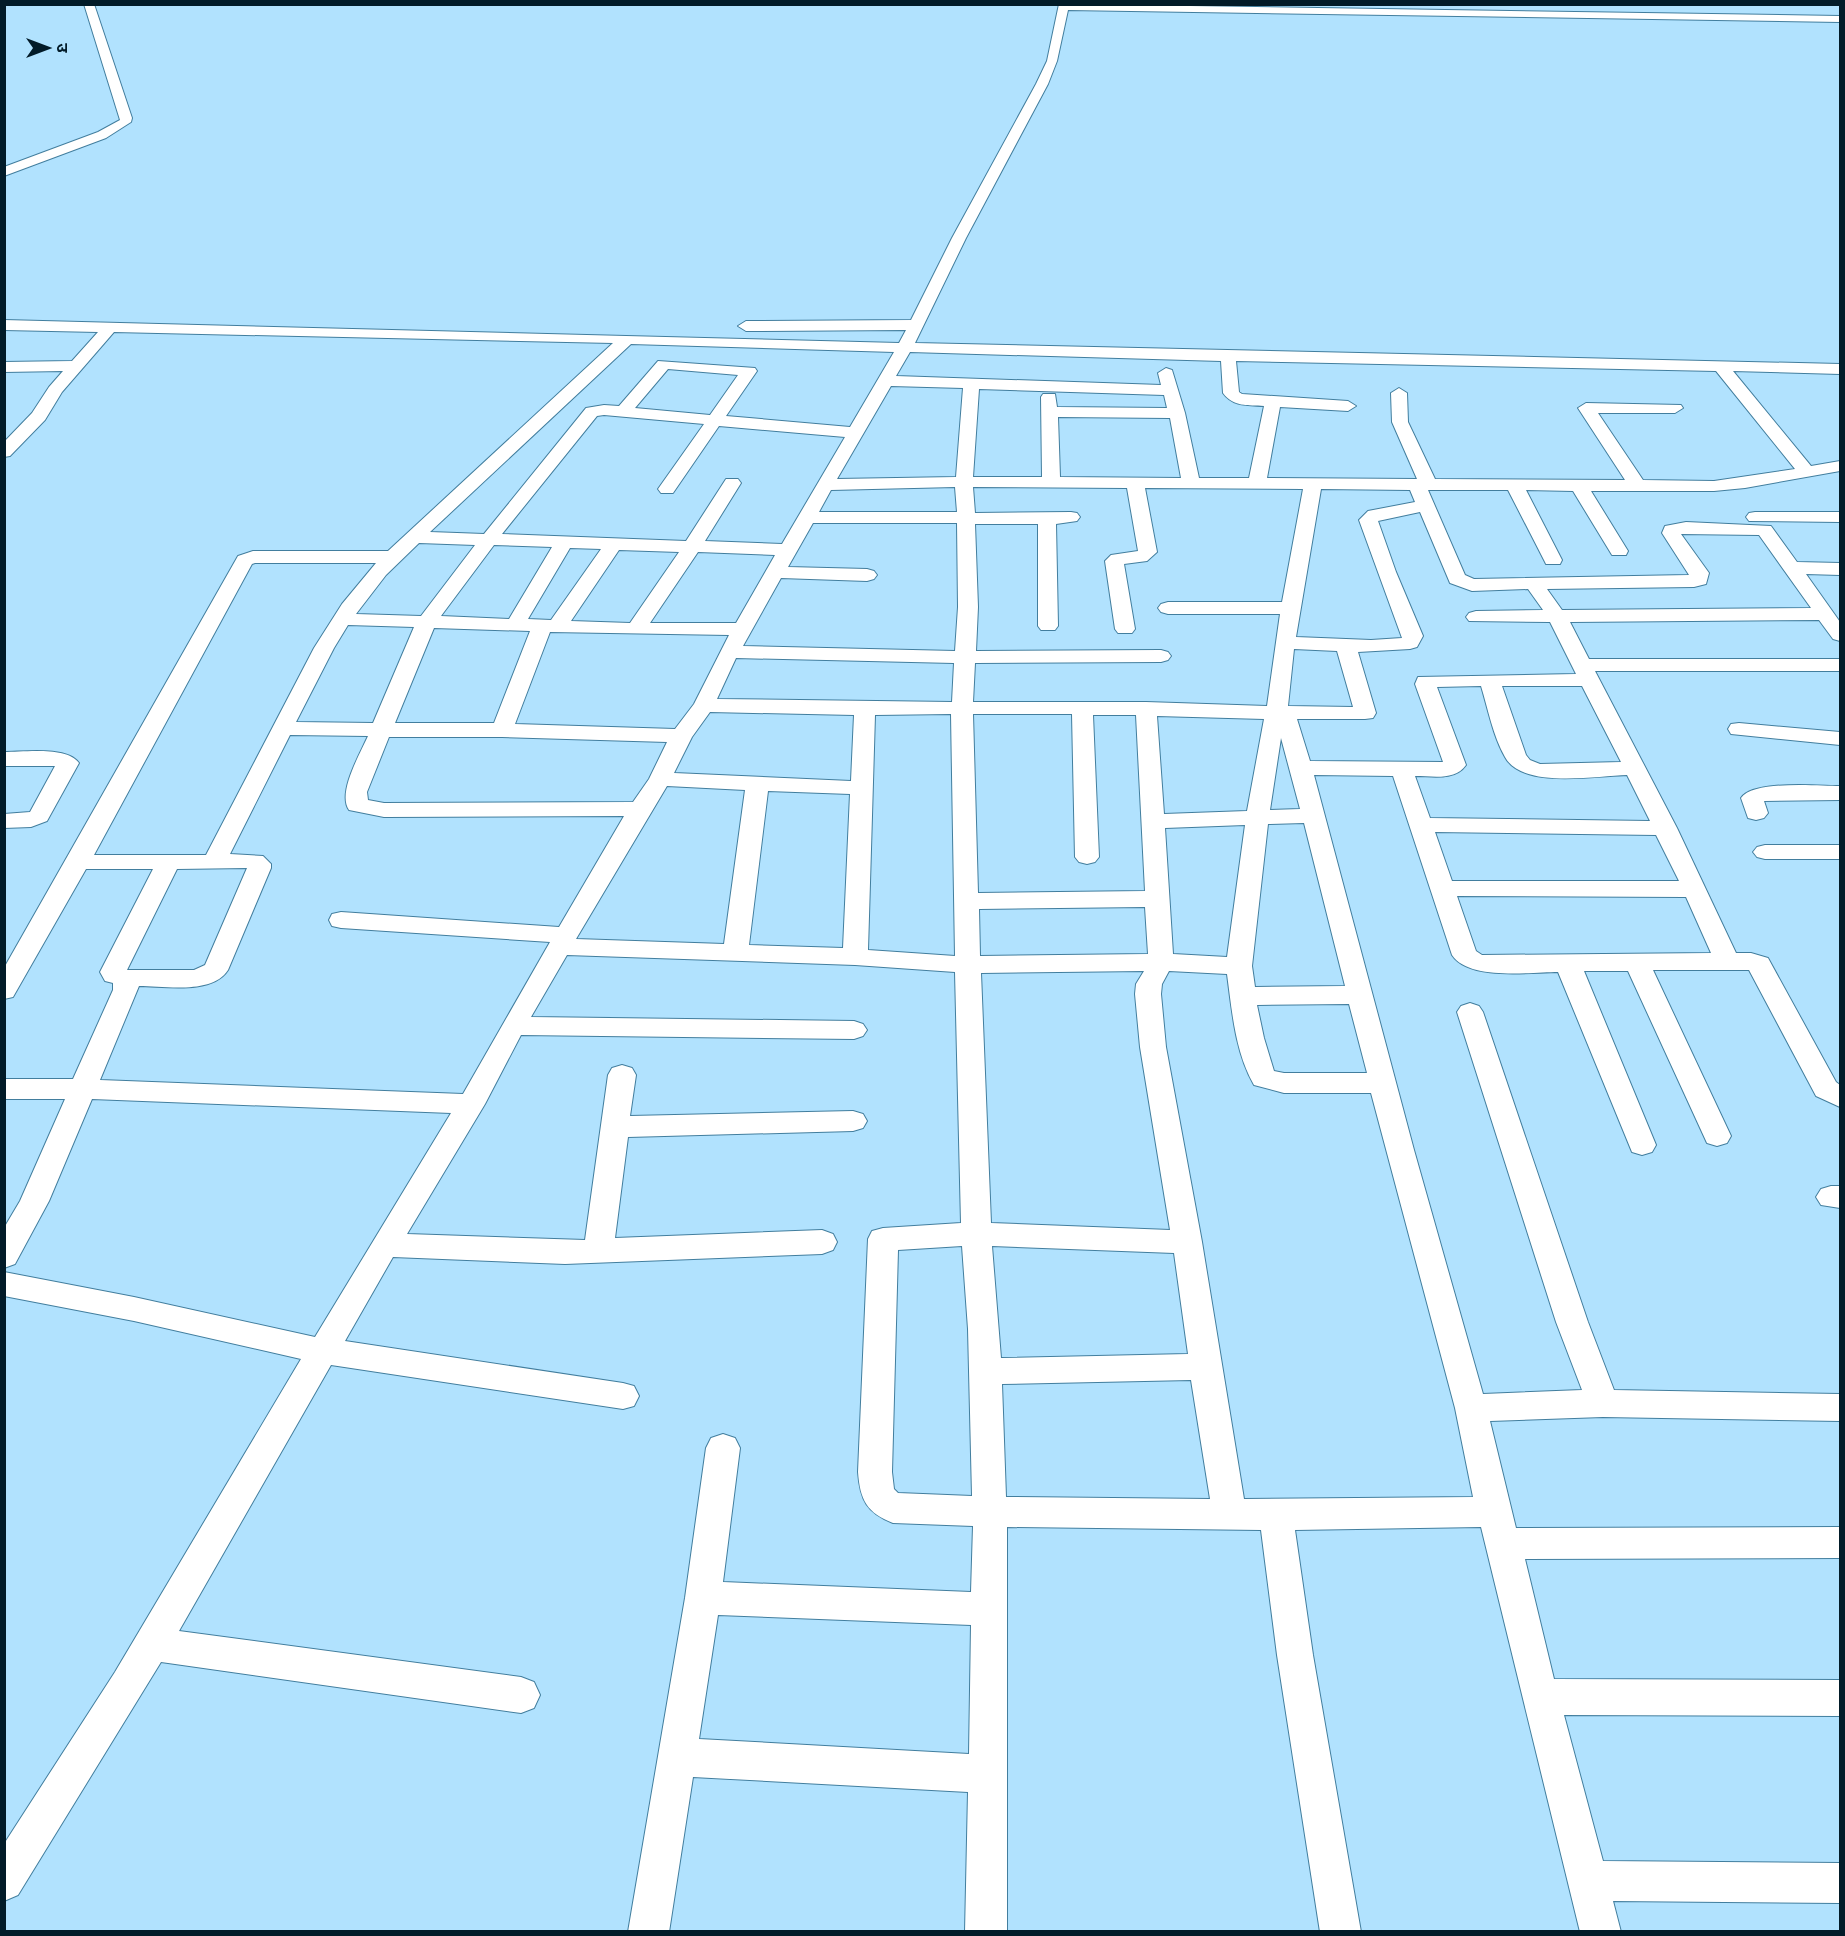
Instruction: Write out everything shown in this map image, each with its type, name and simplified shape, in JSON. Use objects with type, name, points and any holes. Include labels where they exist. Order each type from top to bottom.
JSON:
[{"type":"street","points":[[4,172],[102,135],[125,122],[126,118],[116,86],[88,4]]},
{"type":"street","points":[[1256,4],[1447,7],[1489,10],[1493,8],[1492,4]]},
{"type":"street","points":[[1554,4],[1561,15]]},
{"type":"street","points":[[4,1881],[151,1644],[385,1245],[471,1104],[513,1026],[639,809],[660,779],[681,736],[704,705],[729,652],[887,381],[959,238],[1046,77],[1052,61],[1064,6],[1840,19]]},
{"type":"street","points":[[4,312],[380,323],[707,326]]},
{"type":"street","points":[[4,325],[1840,369]]},
{"type":"street","points":[[730,326],[917,325]]},
{"type":"street","points":[[4,452],[39,416],[47,401],[110,327]]},
{"type":"street","points":[[214,862],[310,672],[342,619],[390,557],[627,339]]},
{"type":"street","points":[[1162,354],[1191,484]]},
{"type":"street","points":[[1228,355],[1233,396],[1242,400],[1348,406]]},
{"type":"street","points":[[623,412],[664,364],[748,370],[749,374],[667,489]]},
{"type":"street","points":[[4,367],[76,366]]},
{"type":"street","points":[[1720,366],[1807,472]]},
{"type":"street","points":[[887,381],[1170,390]]},
{"type":"street","points":[[971,385],[964,483],[968,607],[967,657],[962,708],[966,901],[975,1124],[976,1234],[985,1371],[990,1512],[986,1932]]},
{"type":"street","points":[[1048,387],[1051,412],[1051,484]]},
{"type":"street","points":[[1399,393],[1400,422],[1449,562],[1460,582],[1472,585],[1694,581],[1699,580],[1700,573],[1671,533],[1672,530],[1840,517]]},
{"type":"street","points":[[1257,484],[1273,402]]},
{"type":"street","points":[[1637,486],[1586,408],[1675,408]]},
{"type":"street","points":[[639,809],[384,810],[357,805],[356,792],[426,623],[544,468],[592,412],[599,410],[856,433]]},
{"type":"street","points":[[1051,412],[1177,413]]},
{"type":"street","points":[[825,485],[1257,484],[1424,491],[1514,485],[1734,484],[1840,466]]},
{"type":"street","points":[[636,629],[732,483]]},
{"type":"street","points":[[1734,484],[1840,635]]},
{"type":"street","points":[[1125,629],[1114,561],[1120,558],[1142,557],[1148,552],[1135,485]]},
{"type":"street","points":[[1313,485],[1285,643],[1279,713],[1258,816],[1239,966],[1260,1070],[1264,1078],[1284,1083],[1382,1083]]},
{"type":"street","points":[[1514,485],[1553,560]]},
{"type":"street","points":[[1579,485],[1619,551]]},
{"type":"street","points":[[1285,643],[1346,646],[1403,645],[1413,639],[1368,520],[1424,491]]},
{"type":"street","points":[[807,517],[1047,519],[1071,517]]},
{"type":"street","points":[[1047,519],[1048,626]]},
{"type":"street","points":[[414,537],[562,544],[788,550]]},
{"type":"street","points":[[516,625],[562,544]]},
{"type":"street","points":[[502,730],[550,626],[614,545]]},
{"type":"street","points":[[4,991],[245,560],[253,557],[390,557]]},
{"type":"street","points":[[1792,568],[1840,569]]},
{"type":"street","points":[[776,572],[867,575]]},
{"type":"street","points":[[1534,583],[1557,617],[1635,768],[1695,889],[1727,961]]},
{"type":"street","points":[[1168,608],[1292,608]]},
{"type":"street","points":[[1476,616],[1826,614]]},
{"type":"street","points":[[342,619],[636,629],[744,629]]},
{"type":"street","points":[[704,705],[865,708],[1146,708],[1279,713],[1365,713],[1346,646]]},
{"type":"street","points":[[729,652],[967,657],[1161,656]]},
{"type":"street","points":[[1301,768],[1451,769],[1455,765],[1425,681],[1489,680],[1585,673],[1840,665]]},
{"type":"street","points":[[1489,680],[1515,756],[1522,765],[1537,771],[1635,768]]},
{"type":"street","points":[[855,957],[855,911],[865,708]]},
{"type":"street","points":[[1082,708],[1087,856]]},
{"type":"street","points":[[1146,708],[1161,962],[1149,984],[1148,994],[1153,1047],[1187,1242],[1230,1515]]},
{"type":"street","points":[[1279,713],[1301,768],[1330,873],[1382,1083],[1471,1408],[1517,1607],[1601,1932]]},
{"type":"street","points":[[283,728],[502,730],[681,736]]},
{"type":"street","points":[[1739,729],[1840,740]]},
{"type":"street","points":[[4,759],[61,759],[68,763],[39,816],[31,820],[4,821]]},
{"type":"street","points":[[1402,769],[1441,888],[1465,955],[1469,959],[1484,963],[1751,961],[1759,964],[1826,1089],[1840,1097]]},
{"type":"street","points":[[660,779],[862,788]]},
{"type":"street","points":[[735,954],[757,784]]},
{"type":"street","points":[[1756,813],[1752,798],[1759,794],[1840,793]]},
{"type":"street","points":[[1151,821],[1313,816]]},
{"type":"street","points":[[1421,825],[1665,828]]},
{"type":"street","points":[[1765,852],[1840,852]]},
{"type":"street","points":[[78,862],[255,861],[259,864],[215,970],[198,978],[126,978],[114,975],[114,968],[169,862]]},
{"type":"street","points":[[1441,888],[1695,889]]},
{"type":"street","points":[[966,901],[1158,899]]},
{"type":"street","points":[[341,920],[563,941],[735,954],[855,957],[968,965],[1161,962],[1239,966]]},
{"type":"street","points":[[1567,962],[1641,1145]]},
{"type":"street","points":[[1637,963],[1717,1136]]},
{"type":"street","points":[[4,1256],[34,1201],[126,990],[126,978]]},
{"type":"street","points":[[1244,996],[1360,995]]},
{"type":"street","points":[[1470,1012],[1572,1322],[1603,1403]]},
{"type":"street","points":[[513,1026],[854,1030]]},
{"type":"street","points":[[598,1251],[622,1075]]},
{"type":"street","points":[[4,1089],[83,1088],[196,1094],[345,1096],[471,1104]]},
{"type":"street","points":[[615,1127],[853,1121]]},
{"type":"street","points":[[1187,1242],[976,1234],[883,1239],[875,1472],[876,1492],[884,1504],[893,1508],[990,1512],[1276,1516],[1840,1542]]},
{"type":"street","points":[[385,1245],[565,1252],[822,1242]]},
{"type":"street","points":[[4,1284],[134,1309],[322,1352],[623,1396]]},
{"type":"street","points":[[985,1371],[1205,1367]]},
{"type":"street","points":[[1471,1408],[1603,1403],[1840,1407]]},
{"type":"street","points":[[648,1932],[703,1598],[723,1448]]},
{"type":"street","points":[[1276,1516],[1295,1655],[1341,1932]]},
{"type":"street","points":[[703,1598],[990,1609]]},
{"type":"street","points":[[151,1644],[521,1695]]},
{"type":"street","points":[[1540,1697],[1840,1698]]},
{"type":"street","points":[[677,1757],[987,1774]]},
{"type":"street","points":[[1588,1881],[1840,1883]]}]
